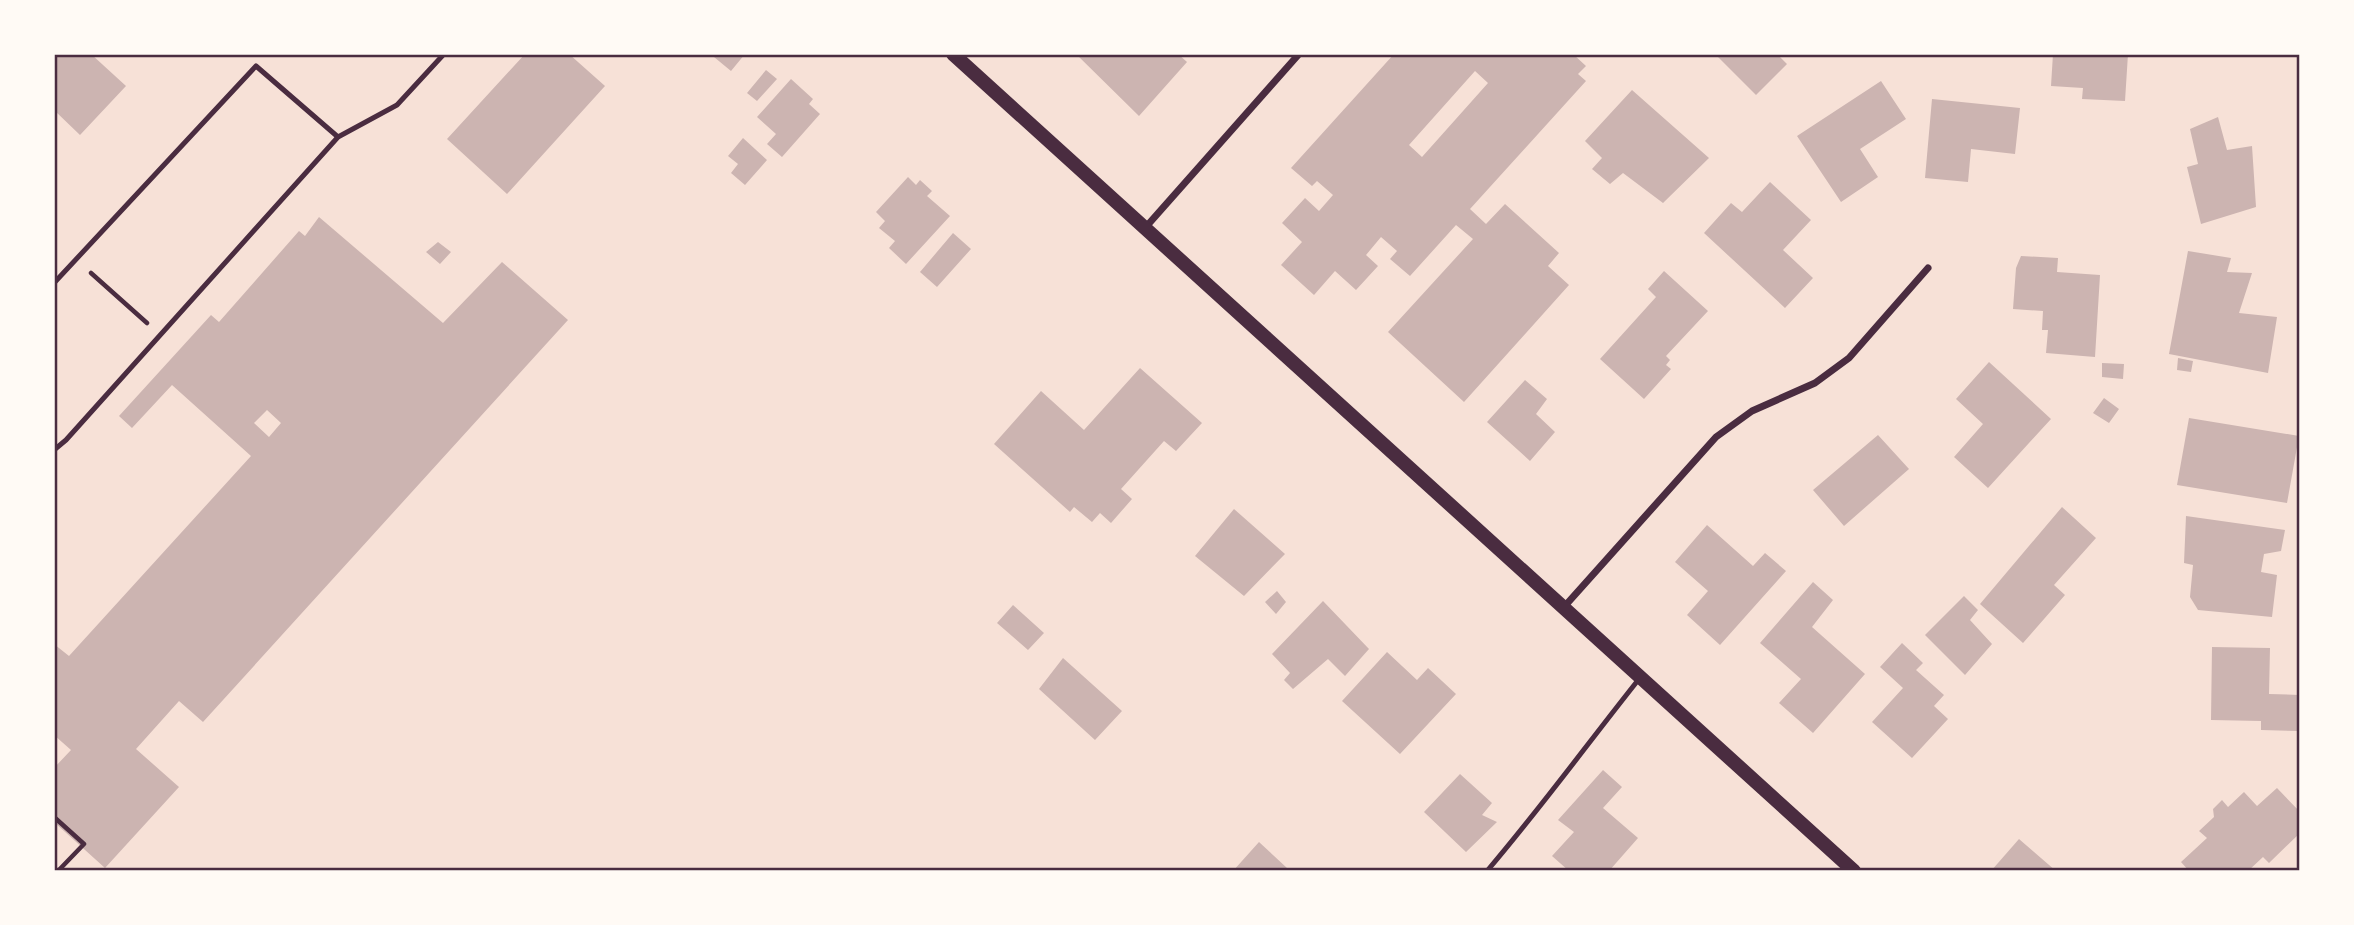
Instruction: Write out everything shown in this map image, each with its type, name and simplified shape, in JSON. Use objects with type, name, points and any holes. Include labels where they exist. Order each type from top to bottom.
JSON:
[{"type":"main road","points":[[953,54],[1641,677],[1845,868]]},
{"type":"street","points":[[1144,229],[1300,54]]},
{"type":"street","points":[[1564,607],[1716,437],[1752,411],[1815,383],[1849,358],[1928,268]]},
{"type":"lane","points":[[54,450],[66,440],[338,137],[397,105],[444,54]]},
{"type":"lane","points":[[54,283],[256,66],[338,137]]},
{"type":"lane","points":[[1487,871],[1641,677]]},
{"type":"path","points":[[78,255],[92,274],[160,335]]},
{"type":"path","points":[[54,817],[84,844],[58,871]]},
{"type":"building","points":[[54,54],[91,54],[126,86],[80,135],[54,110]]},
{"type":"building","points":[[525,54],[569,54],[605,86],[507,194],[447,139]]},
{"type":"building","points":[[716,54],[745,54],[731,71],[714,57]]},
{"type":"building","points":[[1076,54],[1178,54],[1187,62],[1139,116]]},
{"type":"building","points":[[1394,54],[1573,54],[1586,66],[1578,74],[1586,81],[1470,209],[1486,224],[1505,204],[1559,253],[1548,266],[1569,285],[1464,402],[1388,332],[1473,239],[1456,225],[1410,276],[1390,259],[1397,251],[1381,237],[1366,255],[1378,266],[1356,290],[1335,271],[1314,295],[1281,265],[1302,242],[1282,223],[1305,198],[1319,211],[1333,195],[1317,181],[1312,186],[1291,168]],"holes":[[[1475,71],[1488,83],[1422,157],[1409,145]]]},
{"type":"building","points":[[1777,54],[1787,64],[1756,95],[1717,56]]},
{"type":"building","points":[[2053,54],[2128,54],[2125,101],[2082,99],[2083,88],[2051,86]]},
{"type":"building","points":[[766,70],[777,79],[757,101],[747,93]]},
{"type":"building","points":[[791,79],[813,99],[809,104],[820,114],[782,157],[767,144],[776,134],[757,117]]},
{"type":"building","points":[[1881,81],[1906,119],[1860,149],[1878,177],[1841,202],[1797,136]]},
{"type":"building","points":[[1632,90],[1709,158],[1663,203],[1623,173],[1610,184],[1592,169],[1602,158],[1585,141]]},
{"type":"building","points":[[1932,99],[2020,108],[2015,154],[1971,149],[1968,182],[1925,178]]},
{"type":"building","points":[[2218,117],[2227,150],[2252,146],[2256,207],[2201,224],[2187,167],[2198,164],[2190,129]]},
{"type":"building","points":[[743,138],[767,160],[745,185],[731,173],[738,164],[728,156]]},
{"type":"building","points":[[908,177],[916,185],[920,180],[932,191],[927,196],[950,216],[906,264],[889,248],[895,241],[879,228],[885,221],[876,212]]},
{"type":"building","points":[[1770,182],[1811,220],[1783,250],[1813,278],[1785,308],[1704,233],[1731,203],[1742,212]]},
{"type":"building","points":[[319,217],[443,323],[502,262],[568,320],[203,722],[179,701],[136,749],[179,787],[105,868],[54,822],[54,768],[71,750],[54,735],[54,644],[69,656],[251,456],[172,385],[132,428],[119,416],[211,315],[219,322],[299,231],[305,236]],"holes":[[[267,410],[281,423],[269,437],[254,423]]]},
{"type":"building","points":[[953,233],[971,249],[937,287],[920,272]]},
{"type":"building","points":[[438,242],[451,252],[440,264],[426,252]]},
{"type":"building","points":[[2188,251],[2231,258],[2227,272],[2252,273],[2239,313],[2277,317],[2268,373],[2169,354]]},
{"type":"building","points":[[2021,256],[2058,258],[2057,272],[2100,275],[2095,357],[2046,353],[2048,330],[2042,330],[2043,311],[2013,309],[2016,268]]},
{"type":"building","points":[[1664,271],[1708,311],[1666,356],[1670,360],[1666,365],[1671,369],[1644,399],[1600,359],[1656,297],[1648,289]]},
{"type":"building","points":[[2178,358],[2193,361],[2191,372],[2177,370]]},
{"type":"building","points":[[1989,362],[2051,419],[1988,488],[1954,457],[1983,424],[1956,399]]},
{"type":"building","points":[[2102,363],[2124,364],[2123,379],[2102,377]]},
{"type":"building","points":[[1140,368],[1202,423],[1176,451],[1164,441],[1121,489],[1132,499],[1111,523],[1100,513],[1092,522],[1074,507],[1070,512],[994,444],[1041,391],[1084,430]]},
{"type":"building","points":[[1525,380],[1547,399],[1536,414],[1555,432],[1530,461],[1487,422]]},
{"type":"building","points":[[2104,398],[2119,409],[2109,423],[2093,413]]},
{"type":"building","points":[[2189,418],[2299,436],[2287,503],[2177,485]]},
{"type":"building","points":[[1878,435],[1909,469],[1844,526],[1813,490]]},
{"type":"building","points":[[2062,507],[2096,538],[2054,585],[2065,595],[2023,643],[1980,604]]},
{"type":"building","points":[[1234,509],[1285,554],[1244,596],[1195,556]]},
{"type":"building","points":[[2186,516],[2285,530],[2281,551],[2264,554],[2261,572],[2277,575],[2272,617],[2198,610],[2190,597],[2193,565],[2184,563]]},
{"type":"building","points":[[1707,525],[1753,566],[1765,553],[1786,571],[1720,645],[1687,615],[1708,591],[1675,562]]},
{"type":"building","points":[[1813,582],[1833,600],[1812,627],[1865,674],[1813,733],[1779,703],[1801,679],[1760,643]]},
{"type":"building","points":[[1277,591],[1286,602],[1276,614],[1265,602]]},
{"type":"building","points":[[1964,596],[1978,610],[1970,620],[1992,644],[1965,675],[1925,635]]},
{"type":"building","points":[[1323,601],[1369,649],[1345,676],[1328,659],[1293,689],[1284,680],[1290,673],[1272,654]]},
{"type":"building","points":[[1013,605],[1044,633],[1028,650],[997,623]]},
{"type":"building","points":[[1902,643],[1923,663],[1916,670],[1944,695],[1934,706],[1948,719],[1912,758],[1872,722],[1903,688],[1880,667]]},
{"type":"building","points":[[2212,647],[2270,648],[2269,694],[2300,695],[2300,731],[2261,730],[2261,721],[2211,720]]},
{"type":"building","points":[[1387,652],[1417,680],[1428,668],[1456,694],[1400,754],[1342,701]]},
{"type":"building","points":[[1063,658],[1122,711],[1095,740],[1039,689]]},
{"type":"building","points":[[1603,770],[1622,787],[1603,808],[1638,838],[1609,871],[1569,871],[1552,856],[1574,832],[1558,820]]},
{"type":"building","points":[[1460,774],[1492,803],[1482,815],[1497,822],[1466,852],[1424,812]]},
{"type":"building","points":[[2277,788],[2300,812],[2300,833],[2269,863],[2263,857],[2248,871],[2189,871],[2181,862],[2207,838],[2199,831],[2214,817],[2213,809],[2222,800],[2228,807],[2244,792],[2257,806]]},
{"type":"building","points":[[2019,839],[2056,871],[1991,871]]},
{"type":"building","points":[[1259,842],[1287,868],[1285,871],[1233,871]]}]
